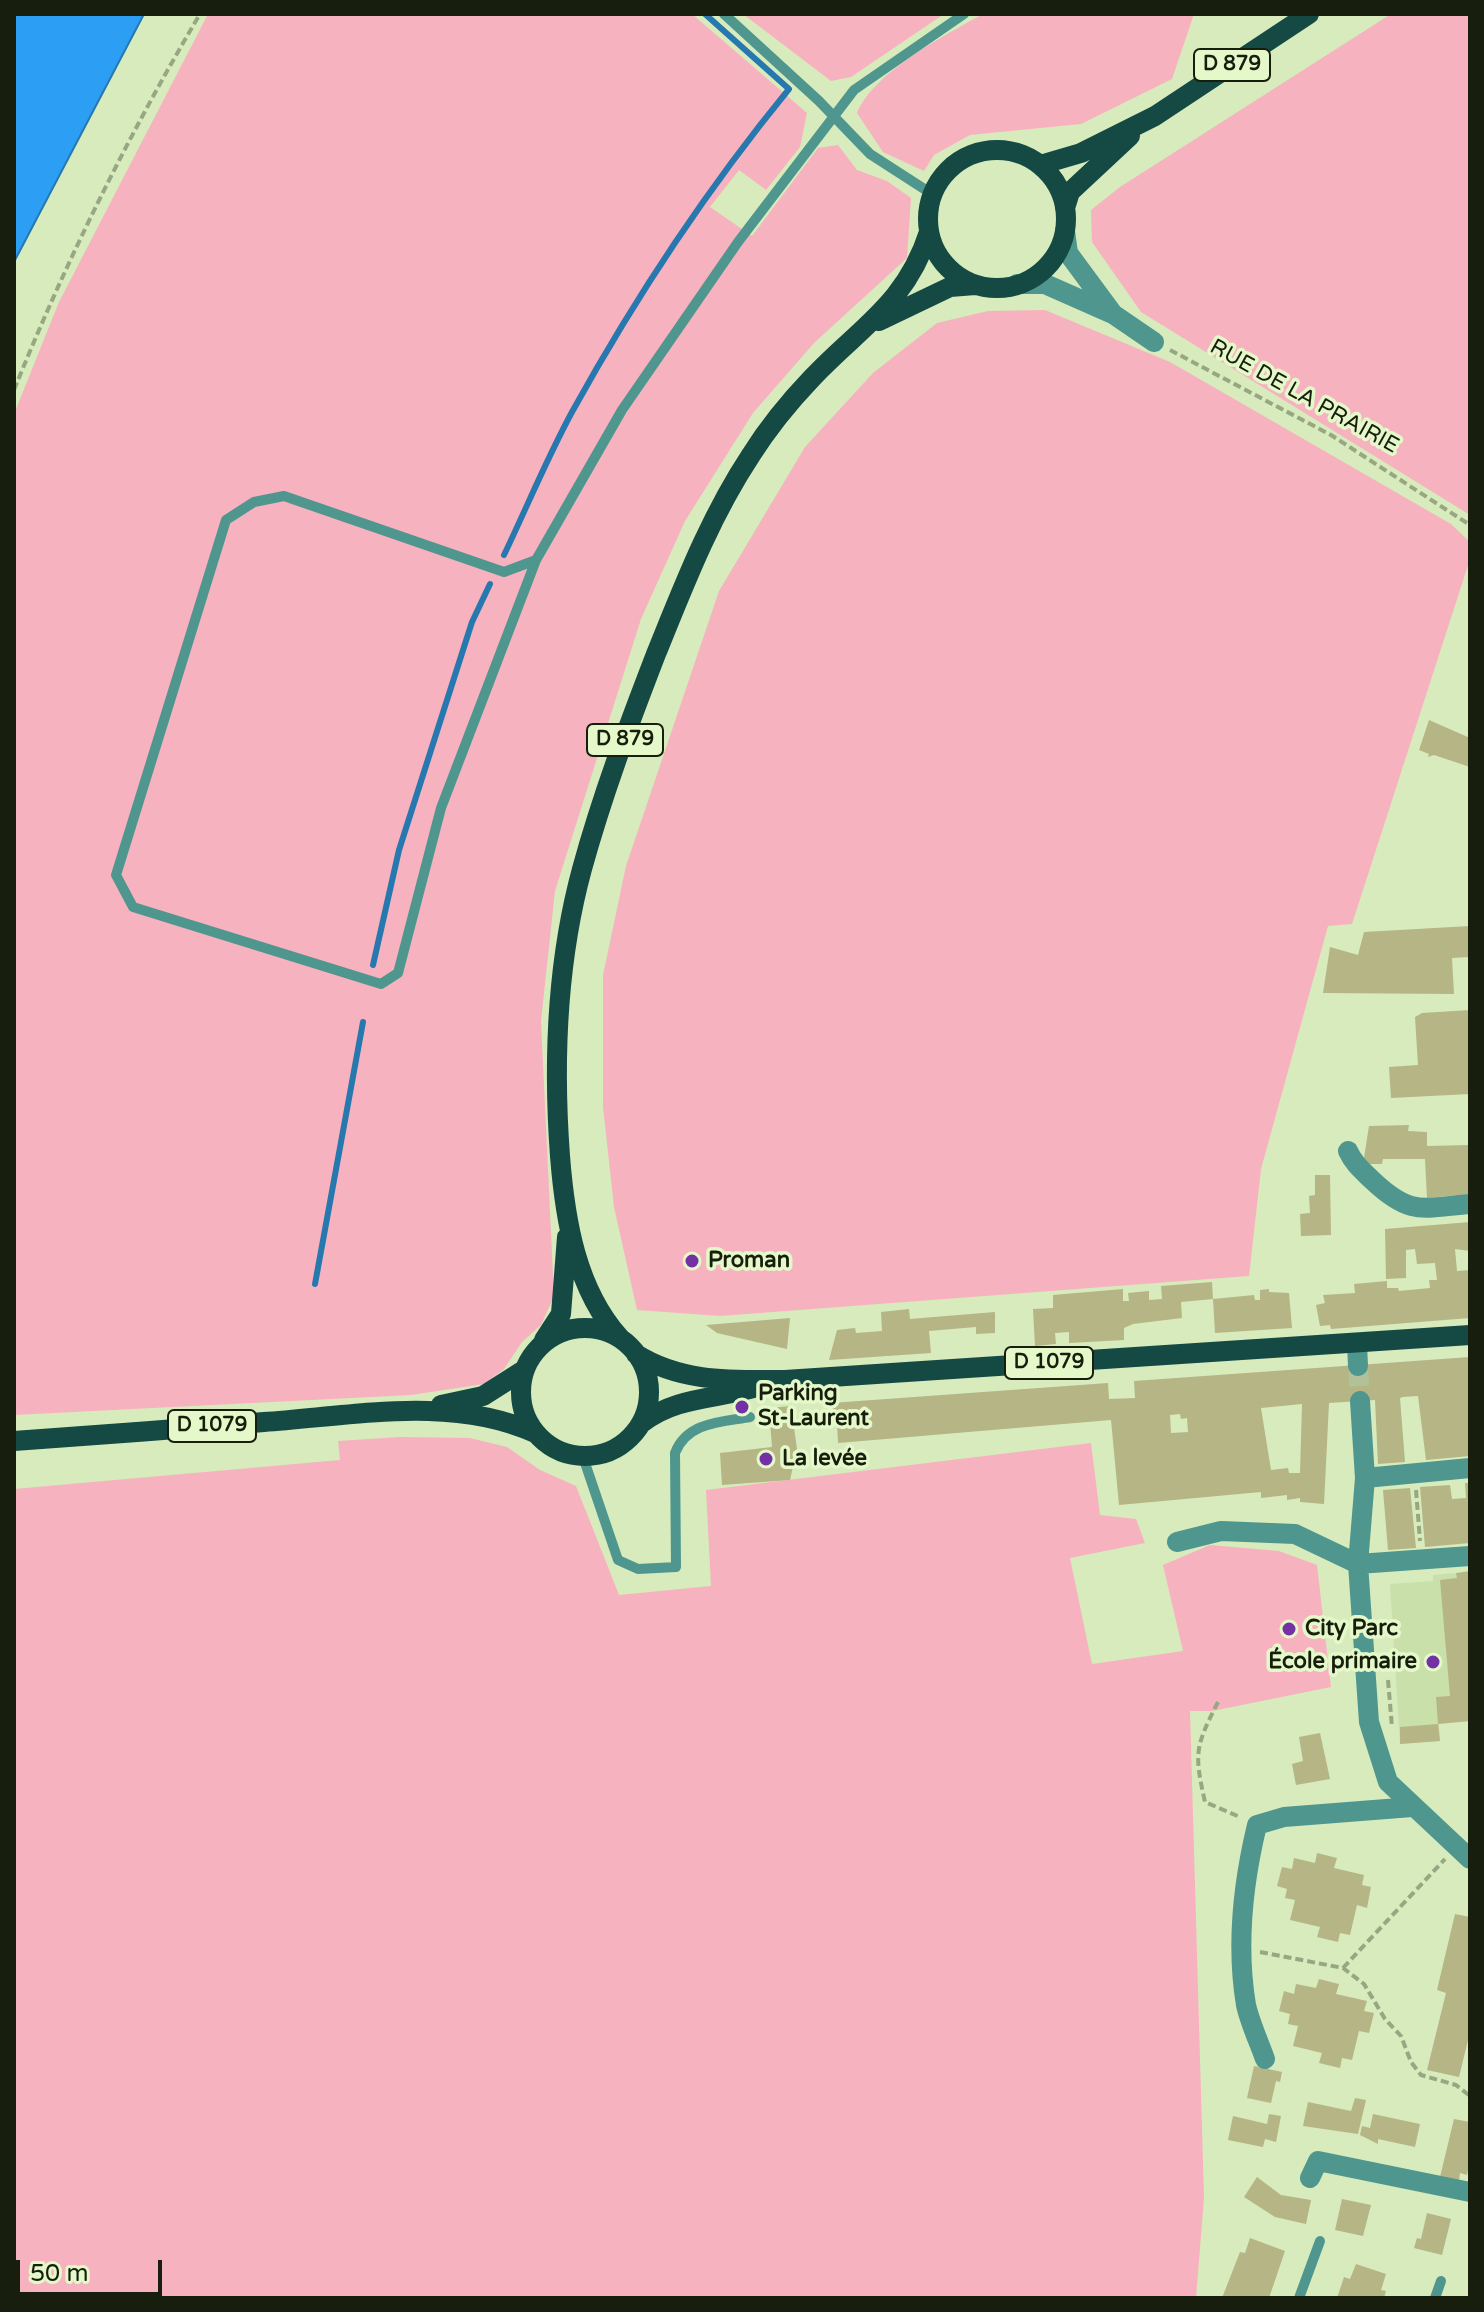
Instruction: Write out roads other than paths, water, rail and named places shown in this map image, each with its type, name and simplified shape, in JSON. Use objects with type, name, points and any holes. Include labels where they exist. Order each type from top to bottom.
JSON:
[{"type":"main road","name":"D 879","points":[[1065,208],[1070,192],[1089,171],[1155,116],[1309,14]]},
{"type":"main road","name":"D 879","points":[[1040,165],[1081,153],[1155,116]]},
{"type":"main road","points":[[1007,150],[1040,165],[1053,178],[1065,208],[1065,231],[1049,263],[1035,276],[1017,284],[998,287],[979,285],[946,266],[929,232],[928,213],[932,194],[954,164],[970,155],[1007,150]]},
{"type":"main road","name":"D 879","points":[[541,1345],[561,1314],[568,1221],[555,1089],[569,929],[582,869],[638,702],[702,538],[752,453],[812,378],[872,325],[919,264],[929,232]]},
{"type":"main road","name":"D 879","points":[[872,325],[950,287],[979,285]]},
{"type":"main road","name":"D 879","points":[[568,1221],[590,1297],[620,1338]]},
{"type":"main road","points":[[582,1328],[602,1330],[620,1338],[636,1354],[649,1387],[648,1406],[642,1423],[617,1448],[583,1457],[548,1446],[535,1433],[520,1400],[524,1370],[541,1345],[553,1336],[582,1328]]},
{"type":"main road","name":"D 1079","points":[[636,1354],[661,1370],[694,1376],[785,1380],[1470,1335]]},
{"type":"main road","name":"D 1079","points":[[410,1411],[483,1396],[524,1370]]},
{"type":"main road","name":"D 1079","points":[[642,1423],[654,1413],[683,1401],[739,1392],[785,1380]]},
{"type":"main road","name":"D 1079","points":[[14,1441],[410,1411],[479,1414],[535,1433]]},
{"type":"street","points":[[1065,231],[1068,253],[1113,314]]},
{"type":"street","points":[[1017,284],[1045,284],[1113,314],[1154,342]]},
{"type":"street","points":[[1348,1151],[1354,1163],[1401,1204],[1416,1209],[1470,1204]]},
{"type":"street","points":[[1357,1344],[1358,1366]]},
{"type":"street","points":[[1360,1401],[1365,1478],[1358,1564],[1369,1722],[1388,1782],[1463,1853]]},
{"type":"street","points":[[1365,1478],[1470,1468]]},
{"type":"street","points":[[1177,1542],[1221,1531],[1295,1534],[1358,1564],[1470,1556]]},
{"type":"street","points":[[1265,2059],[1247,2006],[1243,1949],[1242,1907],[1257,1825],[1284,1817],[1412,1807]]},
{"type":"street","points":[[1310,2178],[1318,2161],[1470,2192]]},
{"type":"lane","points":[[724,14],[834,116],[870,154],[932,194]]},
{"type":"lane","points":[[536,560],[504,572],[284,496],[254,502],[226,520],[116,875],[133,907],[381,984],[398,973],[441,808],[536,560],[622,410],[738,242],[854,90],[964,14]]},
{"type":"lane","points":[[583,1457],[618,1560],[638,1569],[676,1567],[675,1453],[680,1441],[705,1424],[750,1417]]},
{"type":"lane","points":[[1299,2298],[1320,2241]]},
{"type":"lane","points":[[1435,2298],[1441,2281]]},
{"type":"water","points":[[14,14],[144,14],[14,262]]},
{"type":"waterway","points":[[504,555],[563,429],[621,328],[701,205],[789,89],[705,14]]},
{"type":"waterway","points":[[373,965],[399,850],[472,622],[490,584]]},
{"type":"waterway","points":[[315,1284],[363,1022]]},
{"type":"tunnel","points":[[1358,1366],[1360,1401]]},
{"type":"place","name":"Proman","points":[[692,1261]]},
{"type":"place","name":"Parking St-Laurent","points":[[742,1407]]},
{"type":"place","name":"La levée","points":[[766,1459]]},
{"type":"place","name":"City Parc","points":[[1289,1629]]},
{"type":"place","name":"École primaire","points":[[1433,1662]]}]
